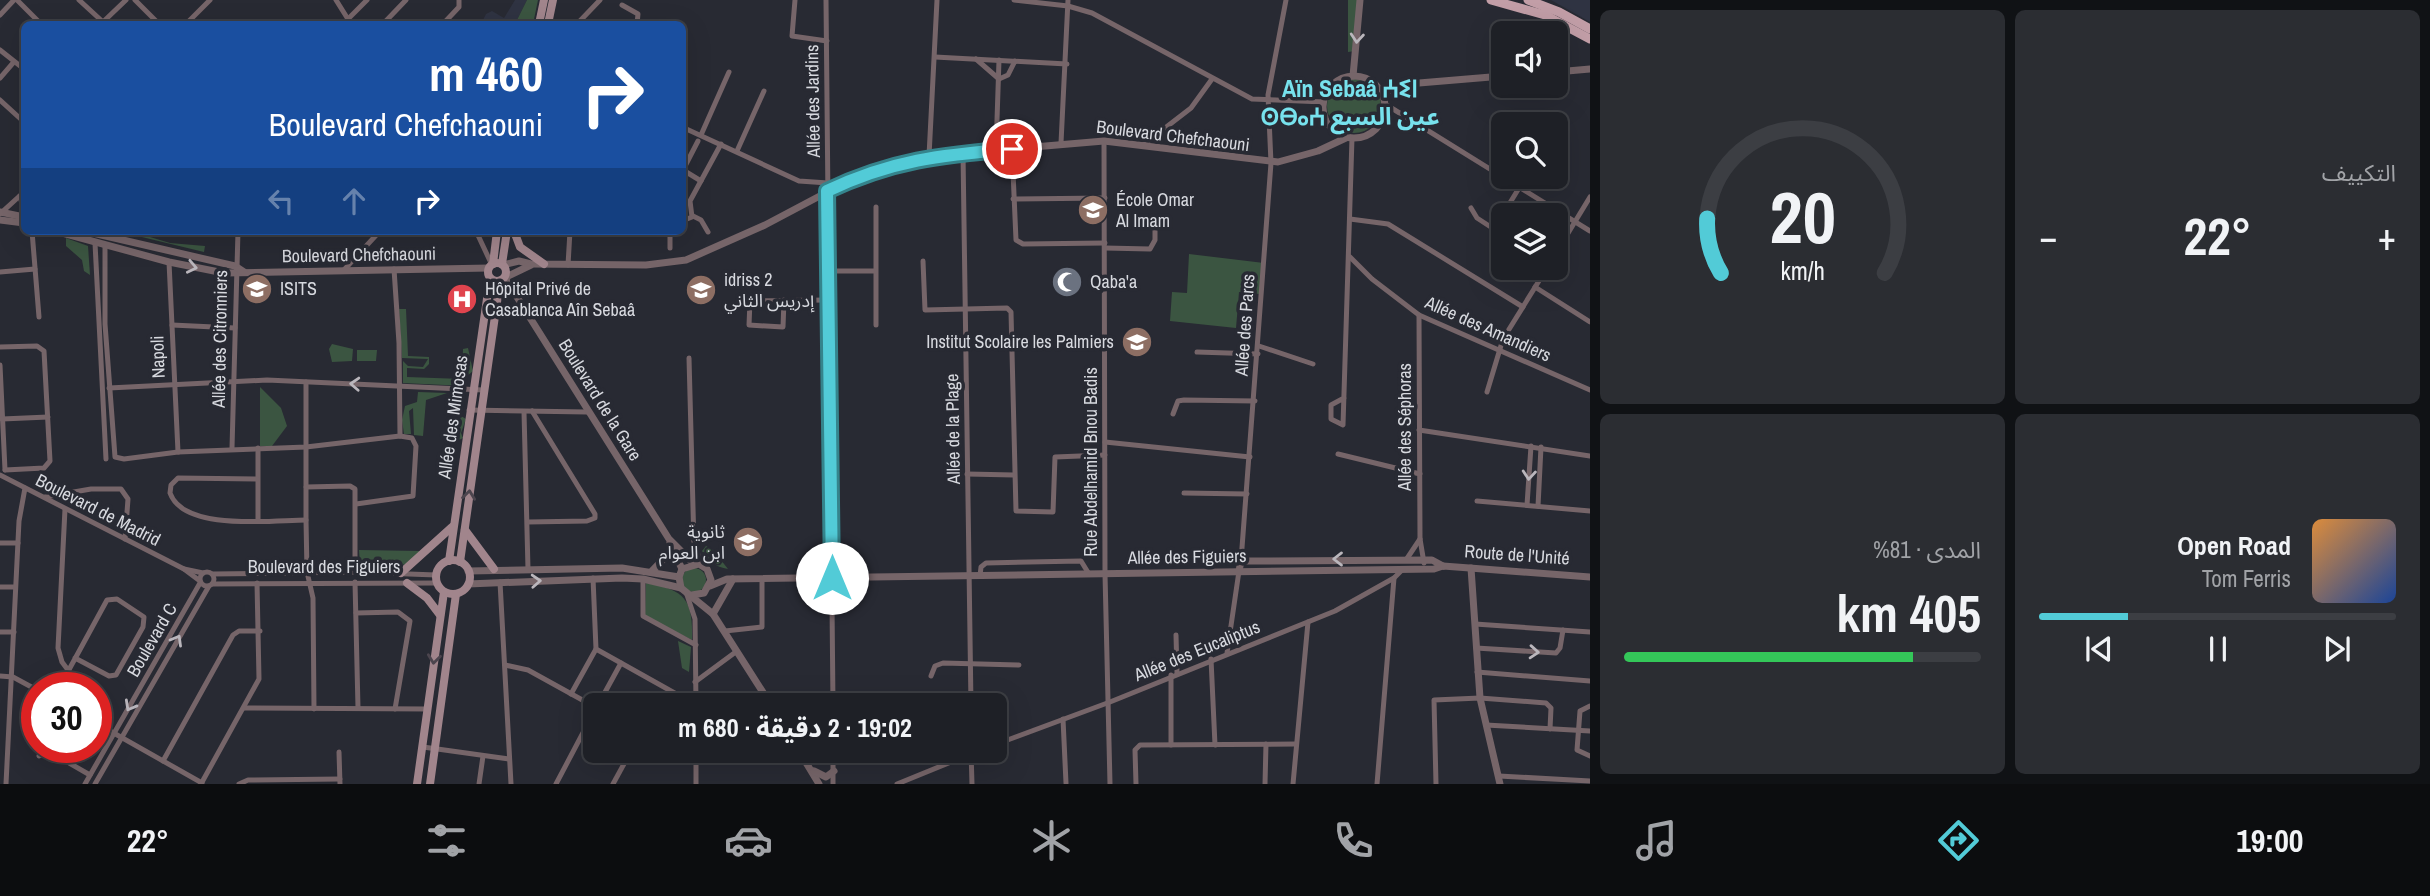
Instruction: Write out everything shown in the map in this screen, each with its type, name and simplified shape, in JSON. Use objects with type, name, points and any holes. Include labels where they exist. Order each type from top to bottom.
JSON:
[{"type":"main road","points":[[540,21],[544,0]]},
{"type":"main road","points":[[549,21],[553,0]]},
{"type":"main road","points":[[1491,0],[1545,15],[1590,38]]},
{"type":"main road","points":[[1528,0],[1559,12],[1590,29]]},
{"type":"main road","name":"Allée des Mimosas","points":[[449,561],[472,388],[494,269],[497,235]]},
{"type":"main road","name":"Allée des Mimosas","points":[[494,269],[506,235]]},
{"type":"main road","points":[[516,235],[520,247],[544,264]]},
{"type":"main road","points":[[494,269],[504,279]]},
{"type":"main road","points":[[494,269],[504,279]]},
{"type":"main road","name":"Allée des Mimosas","points":[[460,562],[483,390],[504,279]]},
{"type":"main road","points":[[401,573],[452,527]]},
{"type":"main road","points":[[465,530],[494,569]]},
{"type":"main road","points":[[417,784],[444,592],[436,579],[440,566],[449,561],[460,562],[468,571],[468,584],[456,594],[430,784]]},
{"type":"main road","points":[[407,583],[427,598],[440,615]]},
{"type":"main road","points":[[444,592],[456,594]]},
{"type":"street","points":[[0,15],[15,0],[38,21]]},
{"type":"street","points":[[79,0],[102,21]]},
{"type":"street","points":[[104,21],[126,0]]},
{"type":"street","points":[[135,0],[156,21]]},
{"type":"street","points":[[189,21],[210,0]]},
{"type":"street","points":[[336,0],[349,21]]},
{"type":"street","points":[[351,21],[367,0]]},
{"type":"street","points":[[386,21],[406,0]]},
{"type":"street","points":[[446,21],[459,7],[459,0]]},
{"type":"street","points":[[580,21],[600,0]]},
{"type":"street","points":[[795,0],[792,36],[827,41]]},
{"type":"street","name":"Allée des Jardins","points":[[826,0],[833,693]]},
{"type":"street","points":[[929,156],[937,0]]},
{"type":"street","points":[[1014,0],[1068,3],[1092,13],[1252,99],[1268,102],[1324,102]]},
{"type":"street","name":"Allée des Parcs","points":[[1227,653],[1241,561],[1255,401],[1271,163],[1268,102],[1286,0]]},
{"type":"street","points":[[1353,76],[1360,0]]},
{"type":"street","points":[[1061,143],[1068,3]]},
{"type":"street","points":[[622,5],[638,14],[637,21]]},
{"type":"street","points":[[0,50],[21,67]]},
{"type":"street","points":[[934,57],[1067,64]]},
{"type":"street","points":[[976,59],[999,79]]},
{"type":"street","points":[[996,150],[999,60]]},
{"type":"street","points":[[999,79],[1008,75],[1015,61]]},
{"type":"street","points":[[0,78],[13,63]]},
{"type":"street","points":[[1568,71],[1590,69]]},
{"type":"street","points":[[686,164],[729,72]]},
{"type":"street","points":[[1353,76],[1374,83],[1381,92],[1385,104],[1382,121],[1376,129],[1361,138],[1350,138],[1332,129],[1325,117],[1324,102],[1337,81],[1353,76]]},
{"type":"street","points":[[1381,92],[1419,83],[1491,77]]},
{"type":"street","points":[[1143,145],[1191,108],[1212,79]]},
{"type":"street","points":[[737,151],[764,91]]},
{"type":"street","points":[[0,100],[21,119]]},
{"type":"street","points":[[1385,104],[1491,170]]},
{"type":"street","points":[[1328,147],[1332,129]]},
{"type":"street","points":[[686,130],[699,138],[721,144],[799,181],[828,187]]},
{"type":"street","points":[[1343,398],[1331,405],[1331,419],[1343,425],[1350,138]]},
{"type":"street","name":"Boulevard Chefchaouni","points":[[99,235],[245,272],[474,270],[494,269],[519,261],[531,264],[646,265],[686,260],[765,225],[828,187],[878,169],[929,156],[1104,141],[1271,163],[1306,156],[1350,138]]},
{"type":"street","name":"Rue Abdelhamid Bnou Badis","points":[[1104,141],[1105,574],[1110,784]]},
{"type":"street","points":[[692,214],[690,201],[721,144]]},
{"type":"street","points":[[1012,149],[1014,236],[1017,242],[1150,249],[1155,240],[1155,218]]},
{"type":"street","name":"Allée de la Plage","points":[[963,153],[971,693]]},
{"type":"street","points":[[686,172],[701,181]]},
{"type":"street","points":[[1521,189],[1590,232]]},
{"type":"street","points":[[0,213],[21,195]]},
{"type":"street","points":[[1568,233],[1590,197]]},
{"type":"street","points":[[1013,199],[1105,198]]},
{"type":"street","points":[[876,207],[876,325]]},
{"type":"street","points":[[1471,208],[1475,215],[1491,227]]},
{"type":"street","points":[[686,212],[701,219],[708,232]]},
{"type":"street","points":[[0,213],[21,214]]},
{"type":"street","points":[[686,218],[692,214]]},
{"type":"street","points":[[1350,219],[1388,224],[1523,307]]},
{"type":"street","points":[[0,220],[21,223]]},
{"type":"street","points":[[32,235],[39,317]]},
{"type":"street","name":"Boulevard Chefchaouni","points":[[68,235],[169,262],[235,270]]},
{"type":"street","name":"Allée des Citronniers","points":[[232,448],[238,235]]},
{"type":"street","points":[[343,271],[376,235]]},
{"type":"street","points":[[478,235],[494,269]]},
{"type":"street","points":[[568,265],[570,235]]},
{"type":"street","points":[[670,235],[670,248]]},
{"type":"street","points":[[95,243],[106,459]]},
{"type":"street","points":[[105,245],[115,457],[124,459],[232,448],[306,447],[400,436],[412,438],[416,446],[413,496],[356,504]]},
{"type":"street","name":"Allée des Amandiers","points":[[1349,256],[1372,279],[1419,314],[1590,390]]},
{"type":"street","points":[[923,261],[925,310],[1007,308],[1011,312],[1016,511],[1054,512],[1055,457],[1105,455]]},
{"type":"street","name":"Napoli","points":[[169,262],[178,452]]},
{"type":"street","name":"Boulevard Chefchaouni","points":[[504,279],[531,264]]},
{"type":"street","points":[[0,272],[35,269]]},
{"type":"street","points":[[394,269],[400,436]]},
{"type":"street","points":[[827,271],[875,271]]},
{"type":"street","name":"Boulevard de la Gare","points":[[504,279],[669,539],[680,573]]},
{"type":"street","points":[[1487,392],[1503,339],[1539,280]]},
{"type":"street","points":[[1535,287],[1590,322]]},
{"type":"street","points":[[784,300],[783,327],[749,325],[748,301],[784,300],[828,300]]},
{"type":"street","name":"Allée des Séphoras","points":[[1419,314],[1420,539],[1424,564]]},
{"type":"street","points":[[172,325],[235,328]]},
{"type":"street","points":[[0,347],[35,346],[43,349],[48,417],[49,465],[44,468],[5,470]]},
{"type":"street","points":[[1259,346],[1313,364]]},
{"type":"street","points":[[1197,352],[1258,354]]},
{"type":"street","points":[[689,358],[694,545],[710,574],[708,588],[713,614]]},
{"type":"street","points":[[0,365],[5,470],[2,476]]},
{"type":"street","points":[[110,388],[306,382],[483,390]]},
{"type":"street","points":[[306,382],[307,572],[313,606],[314,709]]},
{"type":"street","points":[[1173,414],[1178,401],[1184,400],[1255,401]]},
{"type":"street","points":[[469,411],[587,412]]},
{"type":"street","points":[[528,522],[587,521],[595,518],[532,411]]},
{"type":"street","points":[[524,412],[528,569]]},
{"type":"street","points":[[2,419],[48,417]]},
{"type":"street","points":[[1419,430],[1590,456]]},
{"type":"street","points":[[1105,442],[1250,457]]},
{"type":"street","points":[[1527,505],[1531,446]]},
{"type":"street","points":[[1538,506],[1541,447]]},
{"type":"street","points":[[258,448],[258,520]]},
{"type":"street","points":[[1338,454],[1420,474]]},
{"type":"street","points":[[13,482],[17,469]]},
{"type":"street","points":[[967,474],[1014,475]]},
{"type":"street","name":"Boulevard de Madrid","points":[[2,476],[184,569],[200,582]]},
{"type":"street","points":[[257,479],[178,478],[171,485],[170,494],[177,505],[199,516],[221,520],[306,520]]},
{"type":"street","points":[[306,487],[352,486],[356,504],[355,572]]},
{"type":"street","points":[[6,784],[13,677],[15,587],[25,488]]},
{"type":"street","points":[[44,498],[91,489],[121,489],[128,499],[125,539]]},
{"type":"street","points":[[1184,493],[1247,494]]},
{"type":"street","points":[[1477,501],[1590,511]]},
{"type":"street","points":[[65,509],[58,648],[62,662],[68,670],[109,598],[117,599],[144,617],[143,627],[116,675],[109,676],[75,658]]},
{"type":"street","points":[[1405,564],[1420,539]]},
{"type":"street","points":[[0,543],[18,543]]},
{"type":"street","points":[[652,571],[674,549],[694,545]]},
{"type":"street","name":"Boulevard de la Gare","points":[[674,549],[693,563]]},
{"type":"street","points":[[981,576],[981,567],[986,563],[1033,561],[1081,561],[1089,574]]},
{"type":"street","name":"Allée des Figuiers","points":[[1241,561],[1443,566]]},
{"type":"street","points":[[468,571],[528,569],[680,573],[693,563],[704,566]]},
{"type":"street","name":"Allée des Figuiers","points":[[710,574],[730,579],[968,577],[1394,568],[1405,564]]},
{"type":"street","name":"Allée des Eucaliptus","points":[[1007,740],[1110,702],[1308,622],[1356,600],[1394,578],[1405,564]]},
{"type":"street","name":"Route de l'Unité","points":[[1443,566],[1590,577]]},
{"type":"street","points":[[1377,784],[1394,568]]},
{"type":"street","points":[[1471,568],[1480,698],[1499,780],[1590,781]]},
{"type":"street","name":"Boulevard de Madrid","points":[[184,569],[203,572]]},
{"type":"street","name":"Boulevard des Figuiers","points":[[203,572],[401,573],[436,579]]},
{"type":"street","name":"Boulevard C","points":[[85,784],[200,582],[203,572]]},
{"type":"street","points":[[596,649],[696,705],[695,619],[680,573]]},
{"type":"street","points":[[210,585],[212,574]]},
{"type":"street","points":[[468,584],[593,578],[643,579],[686,592],[713,614],[764,693]]},
{"type":"street","points":[[571,694],[596,649],[593,578]]},
{"type":"street","name":"Boulevard des Figuiers","points":[[200,582],[210,585],[407,583],[436,579]]},
{"type":"street","points":[[643,579],[643,616],[696,645]]},
{"type":"street","points":[[713,614],[730,579]]},
{"type":"street","name":"Allée des Figuiers","points":[[708,588],[730,579]]},
{"type":"street","points":[[725,631],[762,627],[762,579]]},
{"type":"street","points":[[355,582],[358,708]]},
{"type":"street","points":[[500,582],[510,784]]},
{"type":"street","points":[[112,732],[201,783],[244,708],[260,674],[257,583]]},
{"type":"street","name":"Boulevard C","points":[[95,784],[210,585]]},
{"type":"street","points":[[0,587],[15,587]]},
{"type":"street","points":[[686,592],[708,588]]},
{"type":"street","points":[[356,613],[398,612],[410,621],[395,709]]},
{"type":"street","points":[[695,619],[700,612],[713,614]]},
{"type":"street","points":[[1293,784],[1308,622]]},
{"type":"street","points":[[1475,624],[1590,632]]},
{"type":"street","points":[[1476,648],[1556,653],[1560,648],[1563,630]]},
{"type":"street","points":[[163,761],[233,635],[239,631],[260,631]]},
{"type":"street","points":[[0,632],[14,632]]},
{"type":"street","points":[[1171,745],[1176,635]]},
{"type":"street","points":[[695,682],[737,650]]},
{"type":"street","points":[[1211,659],[1215,745]]},
{"type":"street","points":[[604,693],[621,663]]},
{"type":"street","points":[[931,676],[939,663],[1019,665]]},
{"type":"street","points":[[505,665],[528,670],[583,700]]},
{"type":"street","points":[[1477,672],[1590,681]]},
{"type":"street","points":[[0,676],[13,677],[21,681]]},
{"type":"street","points":[[1436,784],[1433,701],[1480,698],[1546,703],[1551,708],[1550,729]]},
{"type":"street","points":[[1590,706],[1580,711],[1577,750],[1590,756]]},
{"type":"street","points":[[244,708],[428,709]]},
{"type":"street","points":[[1063,719],[1066,783]]},
{"type":"street","points":[[1486,725],[1590,731]]},
{"type":"street","points":[[556,784],[583,732]]},
{"type":"street","points":[[1265,784],[1266,744]]},
{"type":"street","points":[[1136,784],[1136,747],[1296,744]]},
{"type":"street","points":[[423,747],[509,759]]},
{"type":"street","points":[[240,784],[248,780],[340,781],[340,752]]},
{"type":"street","points":[[479,784],[483,756]]},
{"type":"street","points":[[69,763],[90,775]]},
{"type":"street","points":[[613,784],[624,763]]},
{"type":"street","points":[[696,763],[696,784]]},
{"type":"street","points":[[806,763],[820,784]]},
{"type":"street","points":[[897,784],[948,763]]},
{"type":"street","points":[[972,784],[973,763]]},
{"type":"street","points":[[810,769],[835,780]]},
{"type":"shaded area","points":[[515,0],[527,0],[516,21],[482,21],[486,14],[492,11],[504,18]]},
{"type":"shaded area","points":[[1551,0],[1590,0],[1590,22]]},
{"type":"green space","points":[[527,0],[538,0],[534,21],[516,21]]},
{"type":"green space","points":[[1348,0],[1359,0],[1355,51],[1348,52]]},
{"type":"green space","points":[[1354,79],[1373,87],[1381,106],[1373,125],[1354,133],[1335,125],[1327,106],[1335,87]]},
{"type":"green space","points":[[134,235],[170,243],[205,246],[204,252]]},
{"type":"green space","points":[[66,238],[88,246],[90,275],[84,271],[82,260],[66,246]]},
{"type":"green space","points":[[1189,254],[1264,263],[1260,294],[1239,292],[1236,328],[1170,321],[1172,292],[1187,293]]},
{"type":"green space","points":[[399,309],[406,309],[408,356],[429,357],[429,364],[424,369],[407,368],[407,377],[462,379],[463,349],[468,348],[473,371],[467,376],[466,386],[403,383],[403,361],[408,366],[423,367],[428,359],[402,358]]},
{"type":"green space","points":[[332,344],[353,349],[352,361],[332,362],[329,349]]},
{"type":"green space","points":[[357,350],[377,350],[376,361],[357,361]]},
{"type":"green space","points":[[260,387],[281,408],[287,426],[272,446],[260,446]]},
{"type":"green space","points":[[418,392],[447,393],[426,400],[423,436],[414,435],[413,408],[409,411],[411,434],[404,434],[402,420],[405,406],[417,402]]},
{"type":"green space","points":[[456,412],[462,412],[461,416],[466,419],[461,433],[463,438],[459,440],[454,436]]},
{"type":"green space","points":[[706,546],[713,550],[728,569],[710,561],[702,551]]},
{"type":"green space","points":[[359,550],[420,551],[415,558],[401,566],[385,568],[360,566]]},
{"type":"green space","points":[[694,568],[703,571],[706,580],[703,589],[694,592],[685,589],[682,580],[685,571]]},
{"type":"green space","points":[[646,583],[670,589],[684,599],[691,615],[692,640],[645,616]]},
{"type":"green space","points":[[678,641],[691,647],[689,672],[682,668]]},
{"type":"place","name":"École Omar Al Imam","points":[[1093,210]]},
{"type":"place","name":"Qaba'a","points":[[1067,282]]},
{"type":"place","name":"ISITS","points":[[257,289]]},
{"type":"place","name":"idriss 2 إدريس الثاني","points":[[701,290]]},
{"type":"place","name":"Hôpital Privé de Casablanca Aîn Sebaâ","points":[[462,299]]},
{"type":"place","name":"Institut Scolaire les Palmiers","points":[[1137,342]]},
{"type":"place","name":"ثانوية ابن العوام","points":[[748,542]]},
{"type":"district","name":"Aïn Sebaâ ⵄⵉⵏ ⵙⴱⴰⵄ عين السبع","points":[[1350,103]]},
{"type":"route","points":[[832,578],[827,191],[878,169],[929,156],[1012,149]]}]
